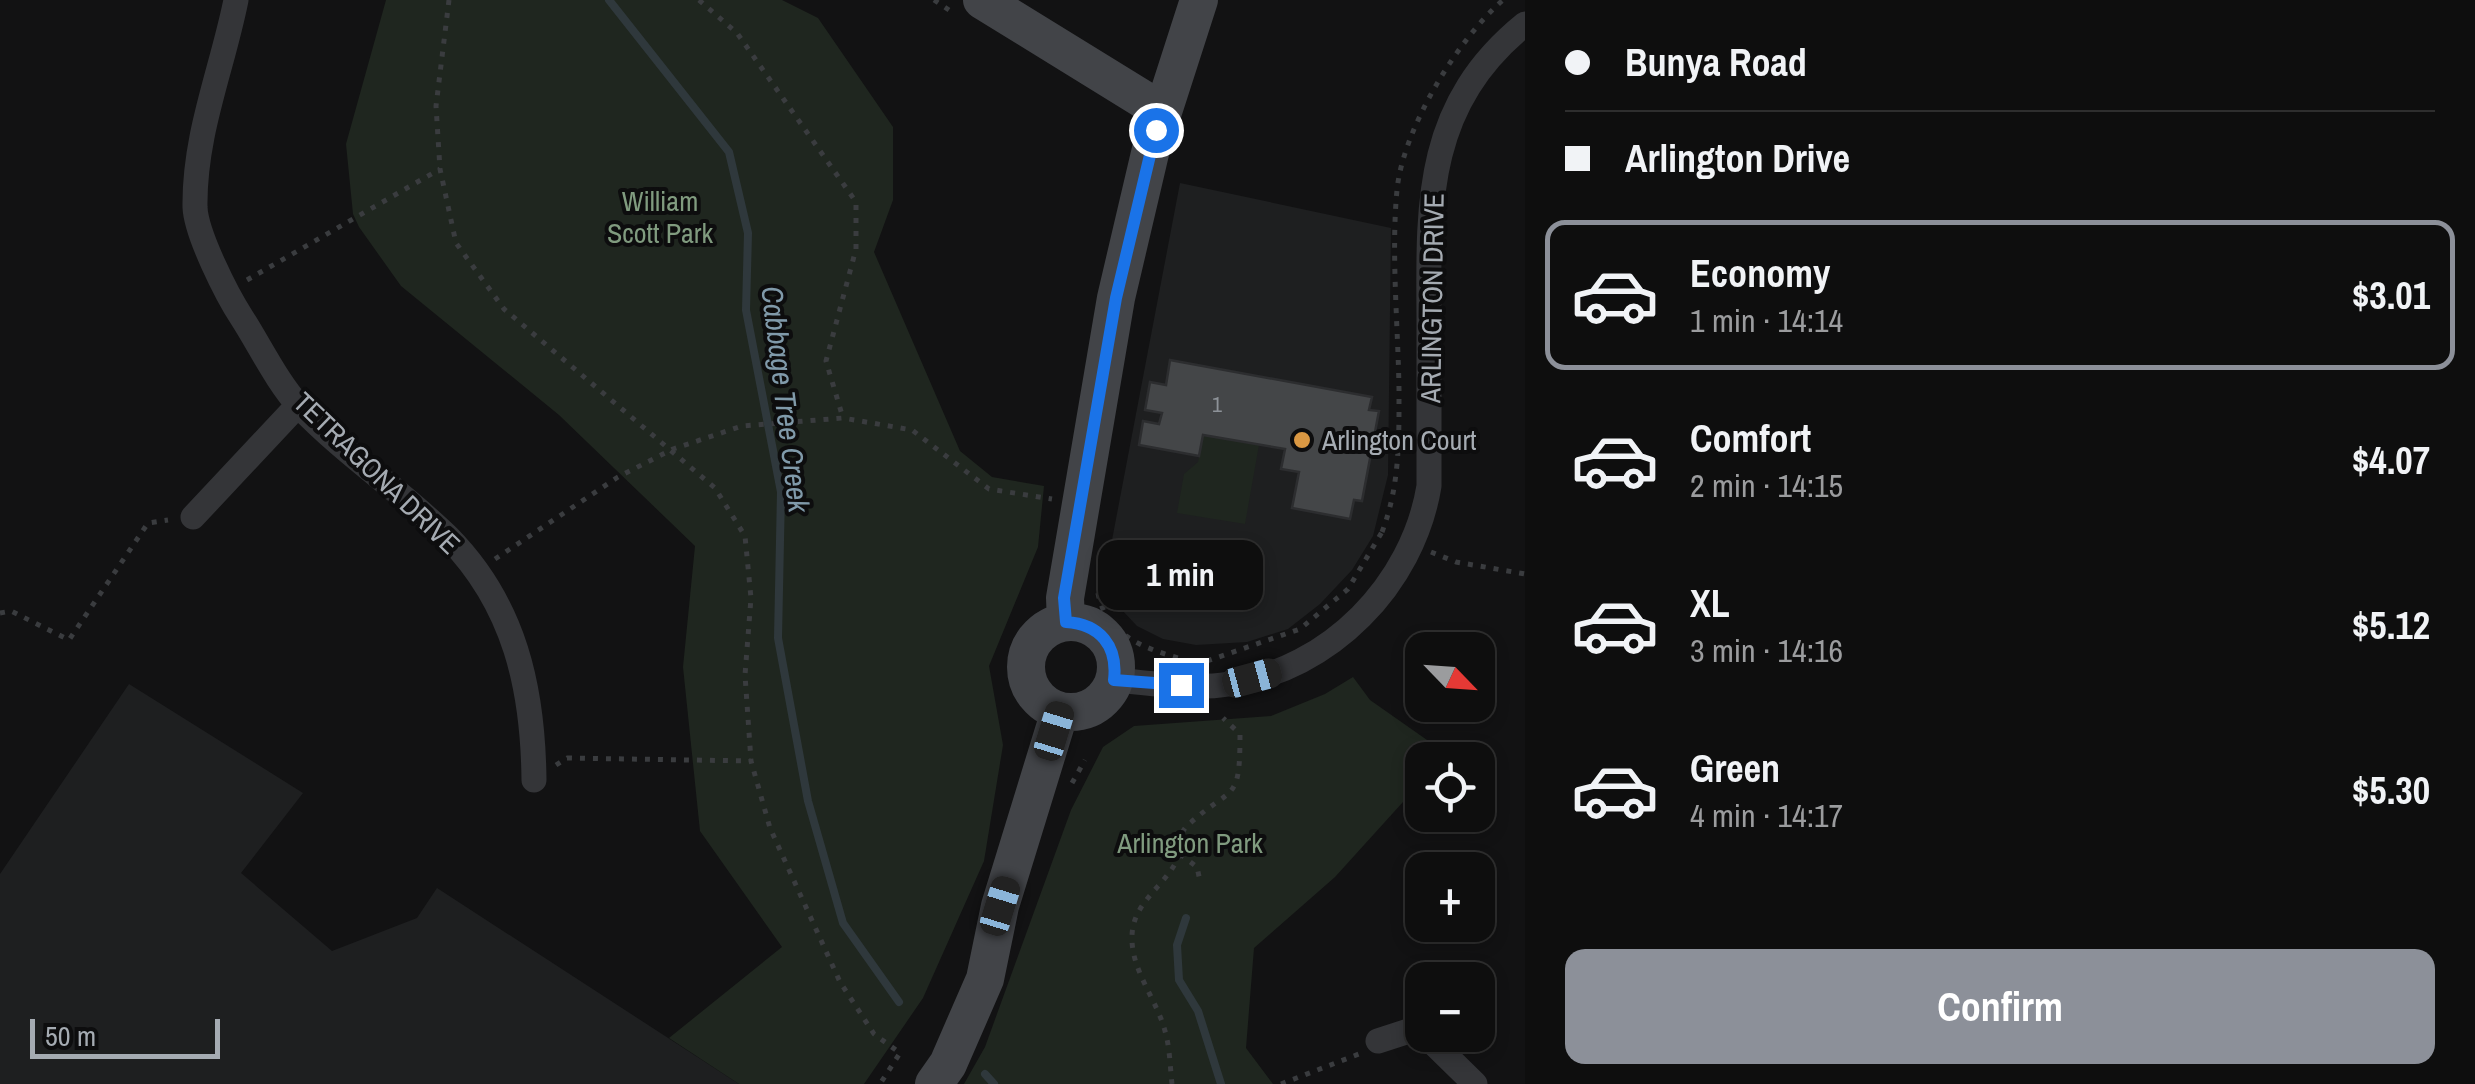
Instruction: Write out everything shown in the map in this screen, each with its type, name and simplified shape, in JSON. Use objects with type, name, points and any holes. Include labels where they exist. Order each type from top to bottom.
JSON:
[{"type":"street","name":"TETRAGONA DRIVE","points":[[236,0],[204,115],[195,211],[225,292],[298,405],[449,538],[476,571],[516,641],[533,720],[534,780]]},
{"type":"street","points":[[982,0],[1162,111]]},
{"type":"street","points":[[1066,622],[1064,598],[1116,298],[1162,111],[1199,0]]},
{"type":"street","name":"ARLINGTON DRIVE","points":[[1114,680],[1229,684],[1275,672],[1321,650],[1358,620],[1392,580],[1424,517],[1429,486],[1428,210],[1442,140],[1468,87],[1498,46],[1525,24]]},
{"type":"street","points":[[193,516],[298,405]]},
{"type":"street","points":[[1066,622],[1094,628],[1105,638],[1116,665],[1114,680],[1099,702],[1074,712],[1060,711],[1036,696],[1026,671],[1032,644],[1052,625],[1066,622]]},
{"type":"street","points":[[934,1084],[948,1064],[985,979],[1000,906],[1060,711]]},
{"type":"street","points":[[905,1084],[970,974],[1000,906]]},
{"type":"street","points":[[1378,1041],[1405,1035]]},
{"type":"street","points":[[1442,1052],[1475,1084]]},
{"type":"path","points":[[449,0],[436,106],[440,169],[456,243],[504,310],[674,448],[715,488],[746,536],[751,598],[745,675],[751,761],[770,828],[840,982],[874,1034],[900,1053],[880,1084]]},
{"type":"path","points":[[699,0],[736,33],[856,202],[856,249],[826,361],[843,418]]},
{"type":"path","points":[[225,292],[440,169]]},
{"type":"path","points":[[476,571],[618,477],[674,448],[742,426],[843,418],[912,430],[989,489],[1053,500]]},
{"type":"path","points":[[0,613],[11,611],[69,640],[148,524],[193,516]]},
{"type":"path","points":[[1197,661],[1208,661],[1300,628],[1348,589],[1382,532],[1456,562],[1525,574]]},
{"type":"path","points":[[1099,600],[1105,616],[1139,646],[1186,660]]},
{"type":"path","points":[[1172,1084],[1165,1030],[1134,954],[1132,936],[1144,904],[1180,854],[1179,838],[1186,827],[1229,797],[1240,773],[1240,734],[1223,718]]},
{"type":"path","points":[[534,780],[567,758],[751,761]]},
{"type":"path","points":[[1180,854],[1198,867],[1200,881]]},
{"type":"path","points":[[1282,1084],[1367,1051],[1378,1041]]},
{"type":"shaded area","points":[[1180,183],[1391,228],[1388,475],[1373,536],[1352,570],[1320,604],[1288,629],[1247,642],[1196,645],[1163,639],[1137,626],[1121,609],[1108,561]]},
{"type":"shaded area","points":[[129,684],[303,793],[241,873],[332,951],[417,918],[437,888],[739,1084],[0,1084],[0,874]]},
{"type":"green space","name":"William Scott Park","points":[[386,0],[782,0],[818,18],[893,127],[893,200],[874,252],[960,451],[992,477],[1044,486],[1038,547],[989,666],[1003,745],[984,861],[923,998],[864,1084],[739,1084],[669,1038],[782,947],[700,831],[683,667],[695,546],[559,415],[401,286],[359,227],[353,214],[346,144]]},
{"type":"green space","points":[[1203,435],[1259,445],[1245,524],[1177,513],[1184,474],[1198,462]]},
{"type":"green space","name":"Arlington Park","points":[[1353,677],[1370,700],[1430,742],[1405,742],[1405,800],[1335,877],[1254,948],[1246,1048],[1273,1084],[964,1084],[985,1047],[1071,810],[1103,747],[1134,726],[1271,716],[1325,694]]},
{"type":"building","name":"Arlington Court","points":[[1170,360],[1372,397],[1369,410],[1379,411],[1362,501],[1354,500],[1350,519],[1292,508],[1299,472],[1281,469],[1285,449],[1203,435],[1199,456],[1139,445],[1143,421],[1159,424],[1162,413],[1145,410],[1150,382],[1166,385]]},
{"type":"waterway","name":"Cabbage Tree Creek","points":[[609,0],[729,152],[748,233],[746,310],[781,492],[778,638],[808,801],[843,923],[899,1002]]},
{"type":"waterway","points":[[1186,918],[1177,945],[1179,980],[1198,1011],[1221,1084]]},
{"type":"waterway","name":"Cabbage Tree Creek","points":[[985,1074],[994,1084]]},
{"type":"place","name":"Arlington Court","points":[[1302,440]]},
{"type":"route","points":[[1156,130],[1116,298],[1064,598],[1066,622],[1094,628],[1105,638],[1116,665],[1114,680],[1181,685]]}]
